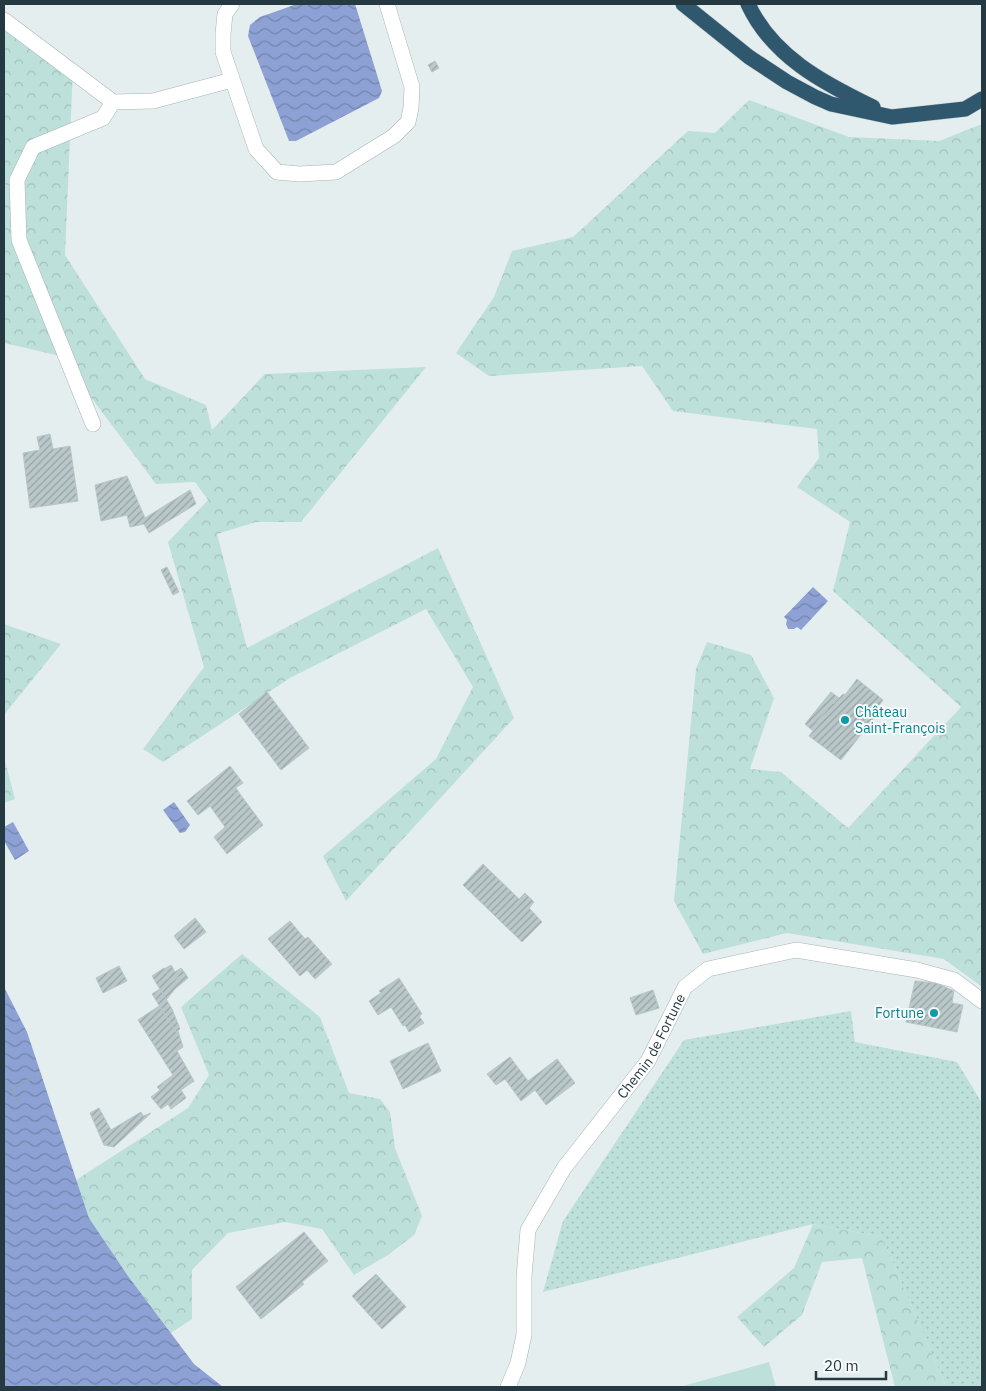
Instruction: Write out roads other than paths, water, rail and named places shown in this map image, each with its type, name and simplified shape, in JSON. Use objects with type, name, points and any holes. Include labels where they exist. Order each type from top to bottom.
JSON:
[{"type":"highway","points":[[683,4],[749,57],[786,82],[815,98],[831,104],[892,116],[965,109],[982,99]]},
{"type":"highway","points":[[748,4],[776,45],[793,61],[810,74],[846,94],[892,116]]},
{"type":"street","points":[[232,4],[226,14],[223,52],[256,149],[277,172],[298,174],[336,172],[394,136],[408,122],[412,87],[387,4]]},
{"type":"street","points":[[4,20],[113,102],[153,101],[232,80]]},
{"type":"street","points":[[93,424],[19,240],[17,180],[33,147],[103,118],[113,102]]},
{"type":"street","name":"Chemin de Fortune","points":[[508,1387],[518,1363],[524,1335],[524,1277],[528,1230],[564,1168],[648,1061],[685,987],[708,969],[796,950],[918,970],[954,980],[982,1001]]},
{"type":"water","points":[[297,4],[355,4],[382,91],[379,98],[296,141],[289,141],[248,36],[250,25],[260,17]]},
{"type":"water","points":[[813,587],[828,601],[801,630],[797,627],[788,629],[787,620],[784,617]]},
{"type":"water","points":[[174,802],[190,825],[185,832],[180,833],[163,810]]},
{"type":"water","points":[[13,822],[29,851],[15,860],[4,841],[4,827]]},
{"type":"water","points":[[4,987],[27,1032],[89,1218],[128,1276],[194,1364],[223,1387],[4,1387]]},
{"type":"place","name":"Château Saint-François","points":[[845,720]]},
{"type":"place","name":"Fortune","points":[[934,1013]]}]
